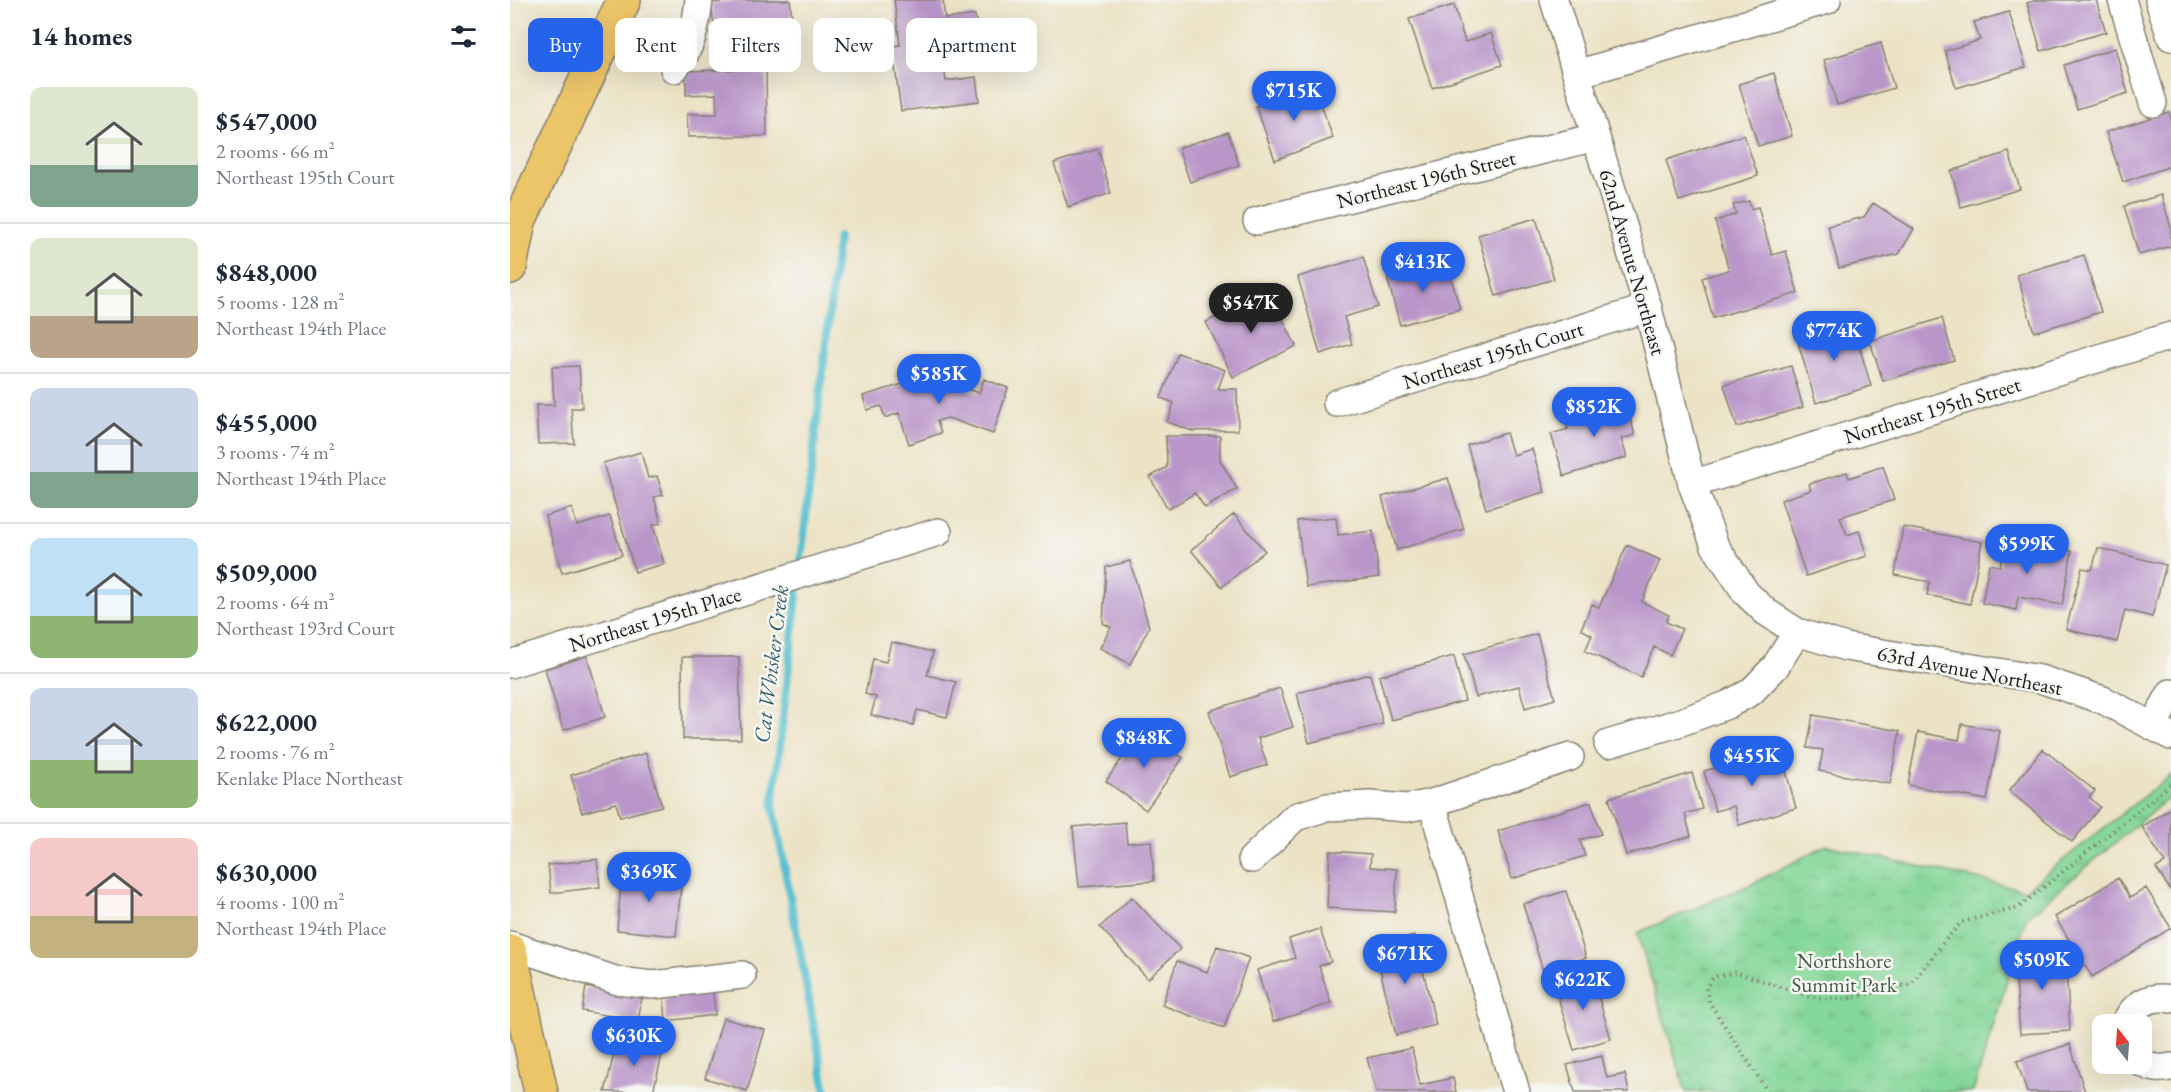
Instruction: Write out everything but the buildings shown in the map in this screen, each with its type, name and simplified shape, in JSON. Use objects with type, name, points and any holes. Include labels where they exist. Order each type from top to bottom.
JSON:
[{"type":"main road","points":[[510,267],[514,218],[624,0]]},
{"type":"main road","points":[[510,951],[541,1092]]},
{"type":"street","points":[[696,18],[699,0]]},
{"type":"street","name":"62nd Avenue Northeast","points":[[1554,0],[1648,308],[1692,484],[1715,546],[1746,593],[1766,612],[1797,632]]},
{"type":"street","points":[[1577,74],[1827,0]]},
{"type":"street","points":[[2122,0],[2153,103]]},
{"type":"street","points":[[2159,0],[2171,37]]},
{"type":"street","name":"Northeast 196th Street","points":[[1257,221],[1596,137]]},
{"type":"street","name":"Northeast 195th Court","points":[[1337,403],[1648,308]]},
{"type":"street","name":"Northeast 195th Street","points":[[1692,484],[2171,336]]},
{"type":"street","name":"Northeast 195th Place","points":[[510,664],[938,531]]},
{"type":"street","points":[[1608,744],[1681,722],[1727,705],[1751,692],[1775,667],[1797,632]]},
{"type":"street","name":"63rd Avenue Northeast","points":[[1797,632],[1846,646],[2040,679],[2103,700],[2162,731]]},
{"type":"street","points":[[2162,731],[2171,693]]},
{"type":"street","points":[[1252,859],[1295,817],[1327,807],[1370,805],[1407,808],[1432,803],[1570,757]]},
{"type":"street","points":[[1432,803],[1516,1092]]},
{"type":"street","points":[[510,945],[618,981],[653,985],[742,975]]},
{"type":"street","points":[[2130,1014],[2137,1005],[2148,999],[2160,996],[2171,999]]},
{"type":"street","points":[[2152,1068],[2171,1067]]},
{"type":"path","points":[[1768,1092],[1710,1002],[1706,988],[1713,978],[1736,972],[1810,997],[1847,999],[1911,984],[1962,922],[2018,908],[2171,784]]},
{"type":"green space","name":"Northshore Summit Park","points":[[2171,775],[2171,796],[2026,918],[1973,1092],[1686,1092],[1637,933],[1752,884],[1826,845],[2025,890]]},
{"type":"waterway","name":"Cat Whisker Creek","points":[[826,1092],[773,805],[838,237]]}]
